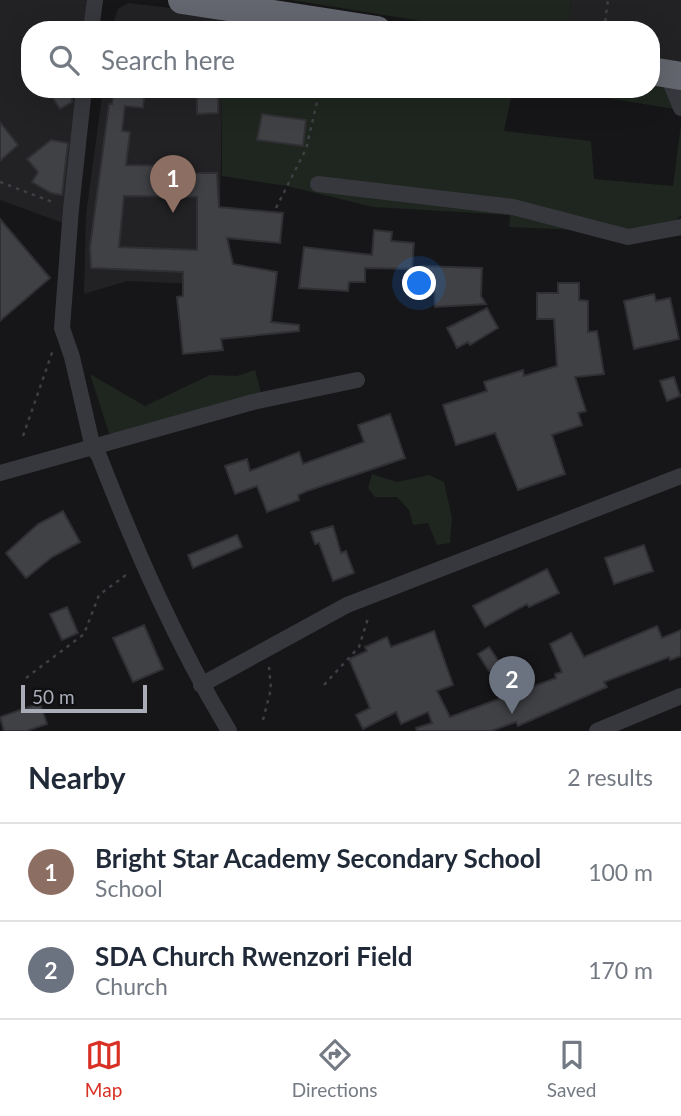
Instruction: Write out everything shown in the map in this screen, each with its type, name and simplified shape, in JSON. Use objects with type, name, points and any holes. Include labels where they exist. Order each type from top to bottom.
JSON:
[{"type":"highway","points":[[182,0],[318,21]]},
{"type":"street","points":[[92,21],[95,0]]},
{"type":"street","points":[[666,74],[681,108]]},
{"type":"street","points":[[84,98],[71,209],[62,328],[72,357],[93,448],[99,456],[141,564],[201,685],[229,731]]},
{"type":"street","points":[[318,184],[513,207],[628,237],[681,227]]},
{"type":"street","points":[[0,473],[253,402],[358,380]]},
{"type":"street","points":[[201,685],[364,598],[681,476]]},
{"type":"street","points":[[597,731],[681,696]]},
{"type":"path","points":[[605,21],[608,0]]},
{"type":"path","points":[[276,208],[306,149],[318,98]]},
{"type":"path","points":[[0,181],[71,209]]},
{"type":"path","points":[[23,436],[62,328]]},
{"type":"path","points":[[26,678],[84,634],[99,595],[141,564]]},
{"type":"path","points":[[324,685],[359,647],[370,618],[364,598]]},
{"type":"path","points":[[263,720],[271,689],[268,650]]},
{"type":"shaded area","points":[[0,0],[84,0],[96,3],[93,21],[21,21],[21,98],[83,98],[66,224],[0,200]]},
{"type":"shaded area","points":[[291,0],[571,0],[569,21],[421,21]]},
{"type":"shaded area","points":[[571,0],[681,0],[681,62],[660,58],[660,21],[569,21]]},
{"type":"shaded area","points":[[128,3],[221,14],[221,21],[114,21],[118,9]]},
{"type":"shaded area","points":[[660,85],[666,86],[681,110],[606,98],[660,98]]},
{"type":"shaded area","points":[[102,98],[222,98],[219,285],[127,281],[84,294],[86,215]]},
{"type":"shaded area","points":[[222,98],[511,98],[504,131],[591,141],[594,179],[673,186],[681,124],[681,215],[676,220],[624,232],[509,227],[510,215],[373,207],[287,186],[222,176]]},
{"type":"shaded area","points":[[255,370],[262,396],[126,440],[109,433],[90,374],[145,406],[210,375],[237,376]]},
{"type":"shaded area","points":[[372,474],[397,482],[429,475],[444,482],[452,518],[450,543],[437,545],[428,523],[413,525],[409,510],[397,497],[375,497],[368,488]]},
{"type":"building","points":[[53,98],[71,98],[72,102],[60,109]]},
{"type":"building","points":[[113,98],[144,98],[143,108],[125,106],[122,131],[130,132],[126,165],[184,166],[183,173],[217,173],[219,207],[283,213],[280,243],[227,238],[233,264],[277,272],[271,322],[299,325],[299,331],[221,339],[223,350],[183,354],[177,297],[183,296],[183,272],[91,268],[90,247],[109,104],[112,104]],"holes":[[[124,196],[197,197],[197,250],[119,247]]]},
{"type":"building","points":[[197,98],[218,98],[218,113],[197,114]]},
{"type":"building","points":[[262,114],[306,120],[303,146],[257,140]]},
{"type":"building","points":[[0,122],[18,145],[0,161]]},
{"type":"building","points":[[51,140],[68,143],[62,195],[51,193],[32,182],[38,172],[27,159]]},
{"type":"building","points":[[0,219],[50,278],[0,321]]},
{"type":"building","points":[[374,230],[392,232],[391,241],[414,243],[412,269],[365,268],[365,282],[349,282],[348,291],[299,288],[304,247],[372,255]]},
{"type":"building","points":[[420,266],[482,268],[481,296],[486,304],[435,307],[434,282],[420,282]]},
{"type":"building","points":[[558,283],[579,283],[579,300],[588,301],[588,332],[597,331],[604,374],[575,377],[586,411],[578,413],[582,425],[552,435],[565,474],[518,490],[495,433],[456,445],[443,405],[487,391],[484,382],[523,370],[524,376],[557,366],[554,319],[537,319],[537,293],[558,293]]},
{"type":"building","points":[[654,294],[656,301],[670,298],[679,339],[634,349],[624,301]]},
{"type":"building","points":[[487,308],[498,328],[470,345],[468,342],[457,348],[447,328]]},
{"type":"building","points":[[674,377],[680,396],[667,401],[660,381]]},
{"type":"building","points":[[390,414],[405,458],[307,491],[298,495],[299,500],[267,512],[257,486],[235,494],[225,466],[247,459],[250,471],[299,452],[303,464],[364,442],[358,425]]},
{"type":"building","points":[[63,511],[80,542],[52,557],[26,578],[6,553],[38,524]]},
{"type":"building","points":[[333,526],[341,553],[346,551],[354,573],[333,581],[319,543],[315,544],[311,532]]},
{"type":"building","points":[[237,535],[242,547],[193,568],[188,555]]},
{"type":"building","points":[[644,545],[653,571],[614,584],[605,558]]},
{"type":"building","points":[[547,569],[559,593],[529,607],[527,604],[485,627],[473,606]]},
{"type":"building","points":[[67,607],[78,633],[62,640],[50,614]]},
{"type":"building","points":[[144,625],[163,669],[133,682],[113,638]]},
{"type":"building","points":[[657,626],[662,638],[681,630],[681,656],[670,660],[669,657],[604,682],[607,687],[518,726],[516,722],[491,731],[417,731],[416,728],[432,723],[428,712],[401,724],[396,712],[363,729],[356,715],[370,708],[349,659],[367,651],[365,647],[387,637],[391,647],[434,631],[453,685],[437,691],[450,717],[556,678],[555,674],[562,672],[550,644],[571,633],[584,657]]},
{"type":"building","points":[[489,647],[502,666],[489,671],[478,654]]},
{"type":"building","points":[[40,703],[47,724],[26,731],[4,731],[0,717]]},
{"type":"place","name":"Bright Star Academy Secondary School","points":[[173,213]]},
{"type":"place","name":"SDA Church Rwenzori Field","points":[[512,714]]}]
